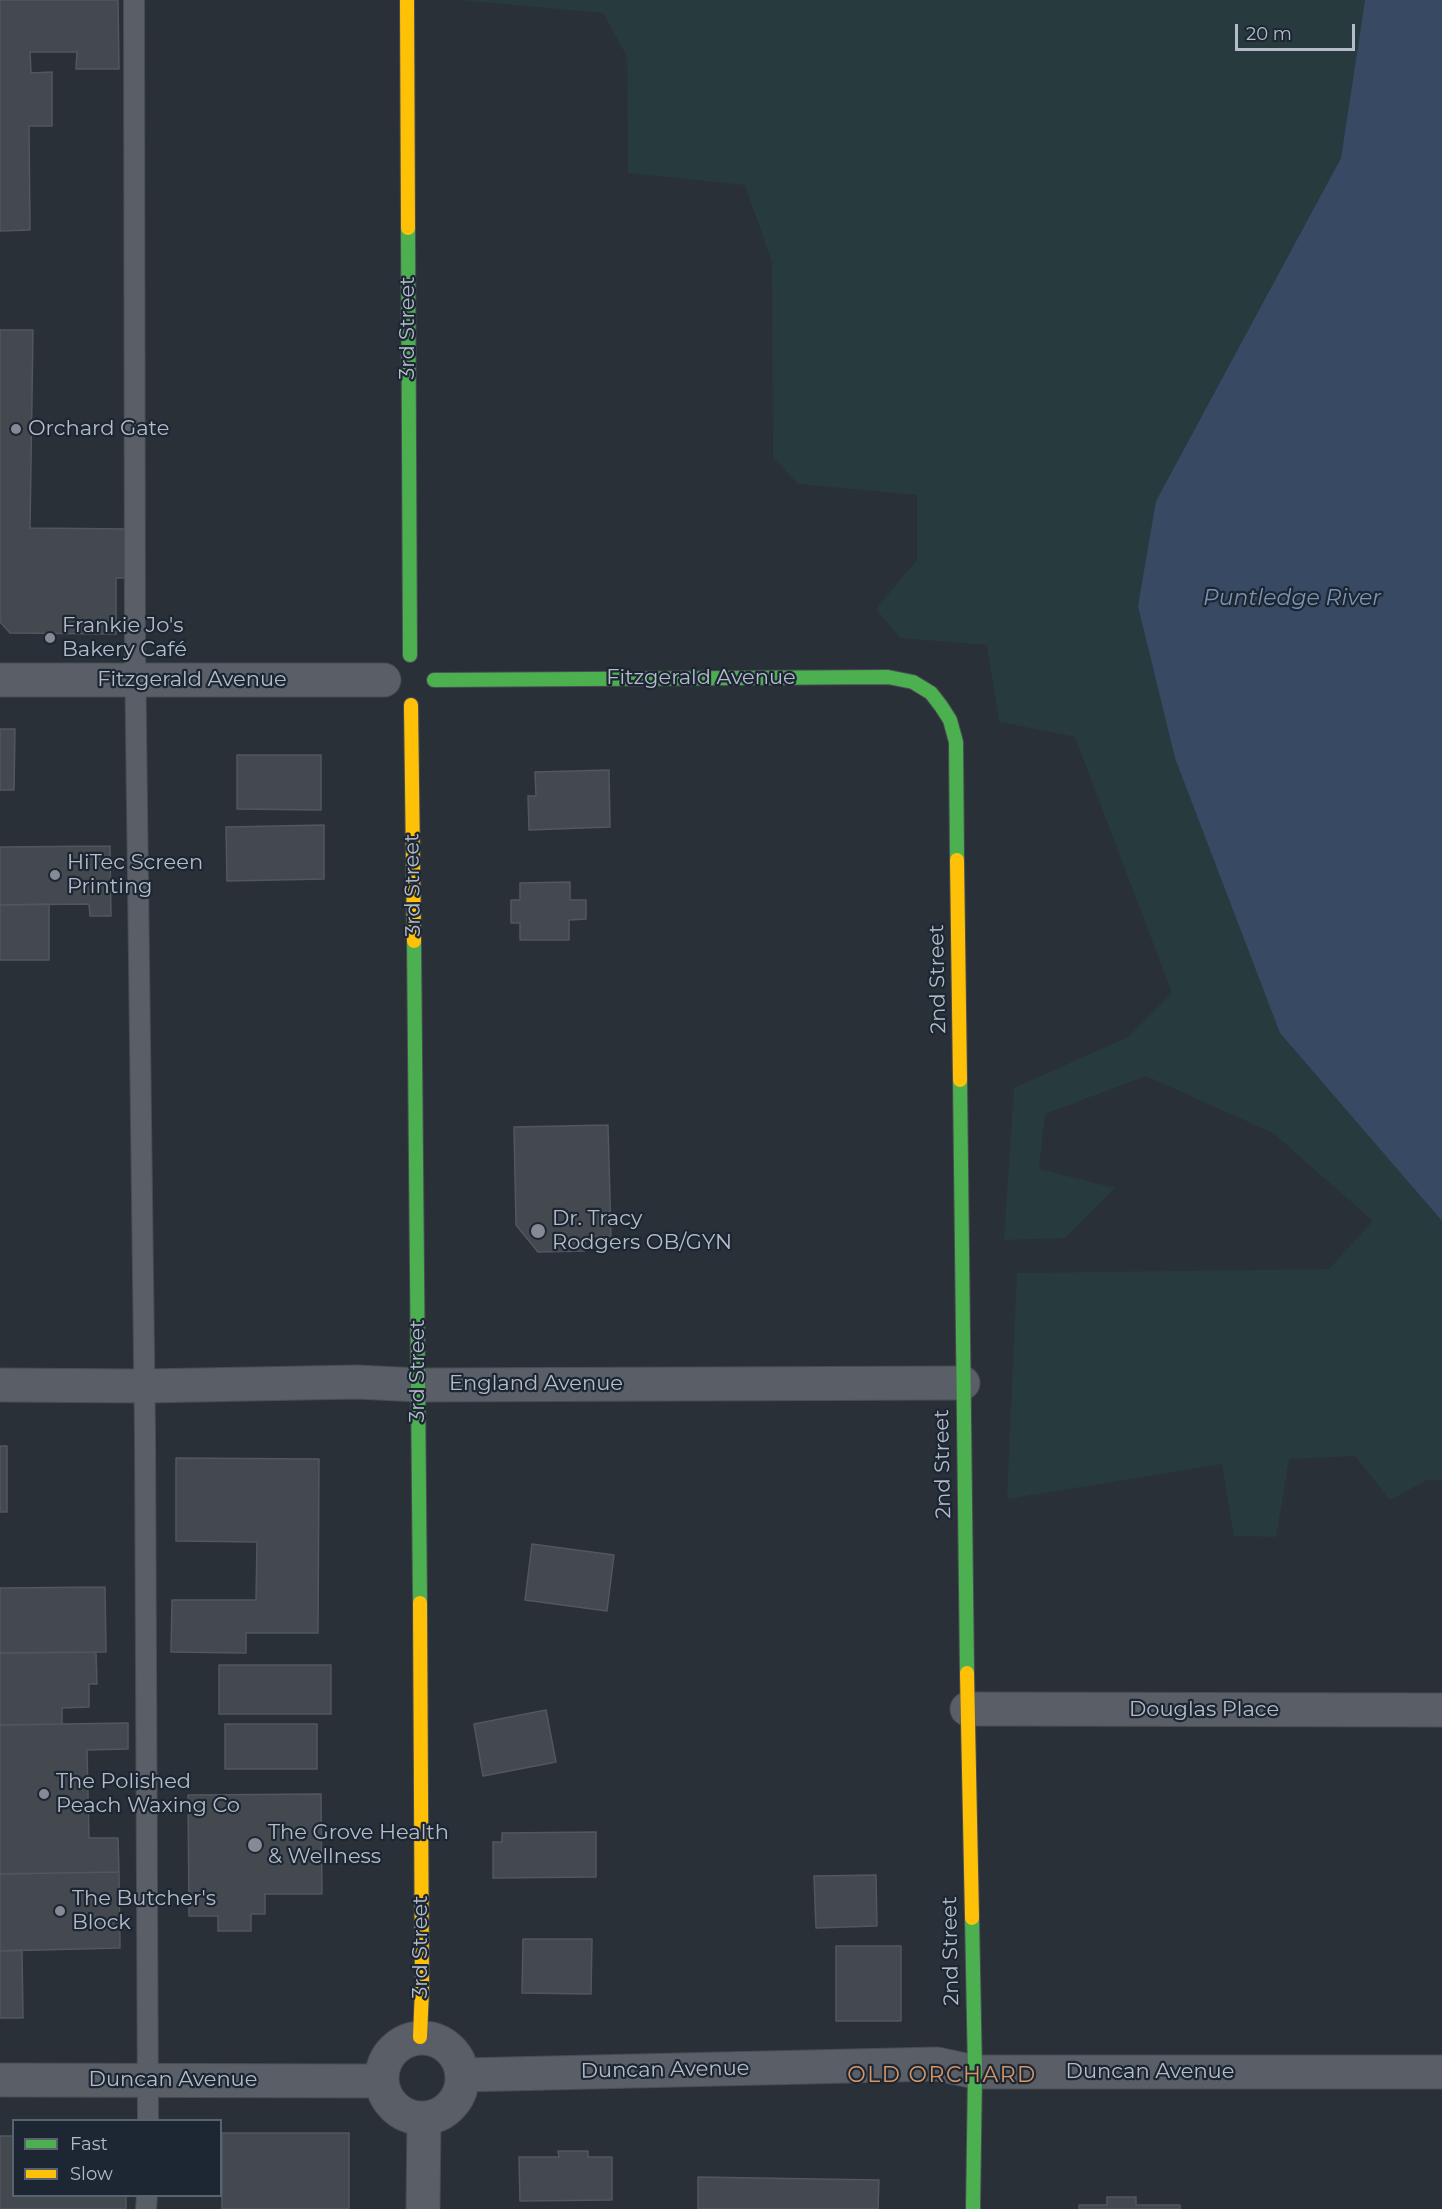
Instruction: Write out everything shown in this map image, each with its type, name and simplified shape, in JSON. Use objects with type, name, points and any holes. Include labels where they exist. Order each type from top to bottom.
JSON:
[{"type":"street","name":"3rd Street","points":[[407,0],[410,656]]},
{"type":"street","points":[[410,656],[418,657],[429,666],[434,680],[430,694],[424,700],[411,705],[395,701],[384,680],[395,660],[410,656]]},
{"type":"street","name":"Fitzgerald Avenue","points":[[434,680],[888,676],[913,682],[931,693],[950,720]]},
{"type":"street","name":"Fitzgerald Avenue","points":[[0,680],[384,680]]},
{"type":"street","name":"3rd Street","points":[[411,705],[418,1385],[422,1977],[420,2037]]},
{"type":"street","name":"2nd Street","points":[[950,720],[956,742],[967,1709],[975,2072],[973,2209]]},
{"type":"street","name":"England Avenue","points":[[0,1385],[145,1386],[357,1382],[418,1385],[963,1383]]},
{"type":"street","name":"Douglas Place","points":[[967,1709],[1442,1710]]},
{"type":"street","points":[[420,2037],[433,2039],[449,2048],[460,2063],[463,2075],[462,2088],[448,2109],[436,2116],[424,2118],[412,2117],[401,2112],[385,2094],[382,2081],[383,2069],[388,2057],[396,2047],[407,2040],[420,2037]]},
{"type":"street","name":"Duncan Avenue","points":[[463,2075],[937,2064],[975,2072],[1442,2072]]},
{"type":"street","name":"Duncan Avenue","points":[[0,2080],[382,2081]]},
{"type":"street","points":[[423,2209],[424,2118]]},
{"type":"lane","points":[[134,0],[135,680],[145,1386],[148,2119]]},
{"type":"green space","points":[[460,0],[1365,0],[1341,158],[1156,501],[1280,1032],[1442,1221],[1442,1480],[1427,1480],[1390,1500],[1355,1456],[1289,1459],[1276,1537],[1234,1536],[1222,1464],[1007,1499],[1017,1273],[1329,1269],[1373,1221],[1273,1133],[1146,1076],[1045,1114],[1039,1169],[1115,1188],[1065,1238],[1004,1240],[1014,1088],[1128,1037],[1172,993],[1075,737],[999,722],[987,645],[900,638],[876,609],[917,560],[917,495],[798,484],[773,457],[772,262],[745,185],[628,173],[627,57],[603,13]]},
{"type":"water","name":"Puntledge River","points":[[1365,0],[1442,0],[1442,1221],[1280,1033],[1175,758],[1138,606],[1156,501],[1341,158]]},
{"type":"building","points":[[0,0],[118,0],[119,69],[76,69],[77,52],[30,52],[31,73],[52,72],[52,126],[29,126],[30,230],[0,231]]},
{"type":"building","name":"Orchard Gate","points":[[0,330],[33,330],[30,528],[129,529],[128,578],[116,578],[116,634],[10,633],[0,622]]},
{"type":"building","points":[[0,729],[15,729],[14,790],[0,790]]},
{"type":"building","points":[[237,755],[321,755],[321,810],[237,809]]},
{"type":"building","points":[[609,770],[610,827],[529,830],[528,796],[536,796],[535,772]]},
{"type":"building","points":[[324,825],[324,879],[227,881],[226,827]]},
{"type":"building","name":"HiTec Screen Printing","points":[[110,846],[111,916],[90,916],[89,904],[0,905],[0,847]]},
{"type":"building","points":[[570,882],[570,900],[586,900],[586,919],[569,920],[569,940],[520,940],[520,923],[511,923],[511,900],[520,900],[520,883]]},
{"type":"building","points":[[49,904],[49,960],[0,960],[0,905]]},
{"type":"building","points":[[608,1125],[611,1236],[585,1237],[585,1251],[538,1252],[516,1225],[514,1127]]},
{"type":"building","points":[[0,1446],[7,1446],[7,1512],[0,1512]]},
{"type":"building","points":[[176,1458],[319,1459],[318,1633],[246,1633],[246,1653],[171,1652],[172,1600],[256,1600],[257,1542],[176,1541]]},
{"type":"building","points":[[532,1544],[614,1555],[607,1611],[525,1600]]},
{"type":"building","points":[[105,1587],[106,1652],[0,1653],[0,1588]]},
{"type":"building","points":[[96,1652],[97,1684],[89,1684],[89,1707],[62,1708],[62,1724],[0,1725],[0,1653]]},
{"type":"building","points":[[219,1665],[331,1665],[331,1714],[219,1714]]},
{"type":"building","points":[[546,1710],[556,1762],[483,1776],[474,1724]]},
{"type":"building","name":"The Polished Peach Waxing Co","points":[[128,1723],[128,1749],[87,1750],[89,1838],[118,1838],[119,1872],[0,1874],[0,1725]]},
{"type":"building","points":[[225,1724],[317,1724],[317,1769],[225,1769]]},
{"type":"building","name":"The Grove Health & Wellness","points":[[321,1794],[322,1894],[265,1894],[265,1914],[251,1914],[251,1931],[218,1931],[218,1916],[189,1916],[188,1795]]},
{"type":"building","points":[[596,1832],[596,1877],[493,1878],[493,1842],[502,1842],[502,1833]]},
{"type":"building","name":"The Butcher's Block","points":[[119,1872],[120,1948],[0,1951],[0,1874]]},
{"type":"building","points":[[876,1875],[877,1926],[816,1928],[814,1876]]},
{"type":"building","points":[[523,1939],[592,1939],[591,1994],[522,1993]]},
{"type":"building","points":[[836,1946],[901,1946],[901,2021],[836,2021]]},
{"type":"building","points":[[22,1950],[23,2018],[0,2018],[0,1951]]},
{"type":"building","points":[[222,2133],[349,2133],[349,2209],[222,2209]]},
{"type":"building","points":[[0,2136],[12,2136],[12,2197],[126,2197],[126,2209],[0,2209]]},
{"type":"building","points":[[558,2151],[588,2151],[588,2157],[612,2157],[612,2200],[520,2201],[519,2157],[559,2157]]},
{"type":"building","points":[[698,2177],[879,2180],[878,2209],[698,2209]]},
{"type":"building","points":[[1107,2197],[1136,2197],[1136,2205],[1180,2205],[1180,2209],[1079,2209],[1079,2205],[1107,2205]]},
{"type":"traffic: fast","points":[[408,228],[410,655]]},
{"type":"traffic: fast","points":[[434,680],[888,677],[913,682],[931,693],[941,706],[950,720],[956,742],[957,860]]},
{"type":"traffic: fast","points":[[414,941],[420,1603]]},
{"type":"traffic: fast","points":[[960,1080],[967,1673]]},
{"type":"traffic: fast","points":[[972,1918],[975,2072],[973,2209]]},
{"type":"traffic: slow","points":[[407,0],[408,228]]},
{"type":"traffic: slow","points":[[411,705],[414,941]]},
{"type":"traffic: slow","points":[[957,860],[960,1080]]},
{"type":"traffic: slow","points":[[420,1603],[422,1989],[420,2037]]},
{"type":"traffic: slow","points":[[967,1673],[972,1918]]},
{"type":"place","name":"Orchard Gate","points":[[16,429]]},
{"type":"place","name":"Frankie Jo's Bakery Café","points":[[50,638]]},
{"type":"place","name":"HiTec Screen Printing","points":[[55,875]]},
{"type":"place","name":"Dr. Tracy Rodgers OB/GYN","points":[[538,1231]]},
{"type":"place","name":"The Polished Peach Waxing Co","points":[[44,1794]]},
{"type":"place","name":"The Grove Health & Wellness","points":[[255,1845]]},
{"type":"place","name":"The Butcher's Block","points":[[60,1911]]},
{"type":"district","name":"OLD ORCHARD","points":[[942,2076]]}]
